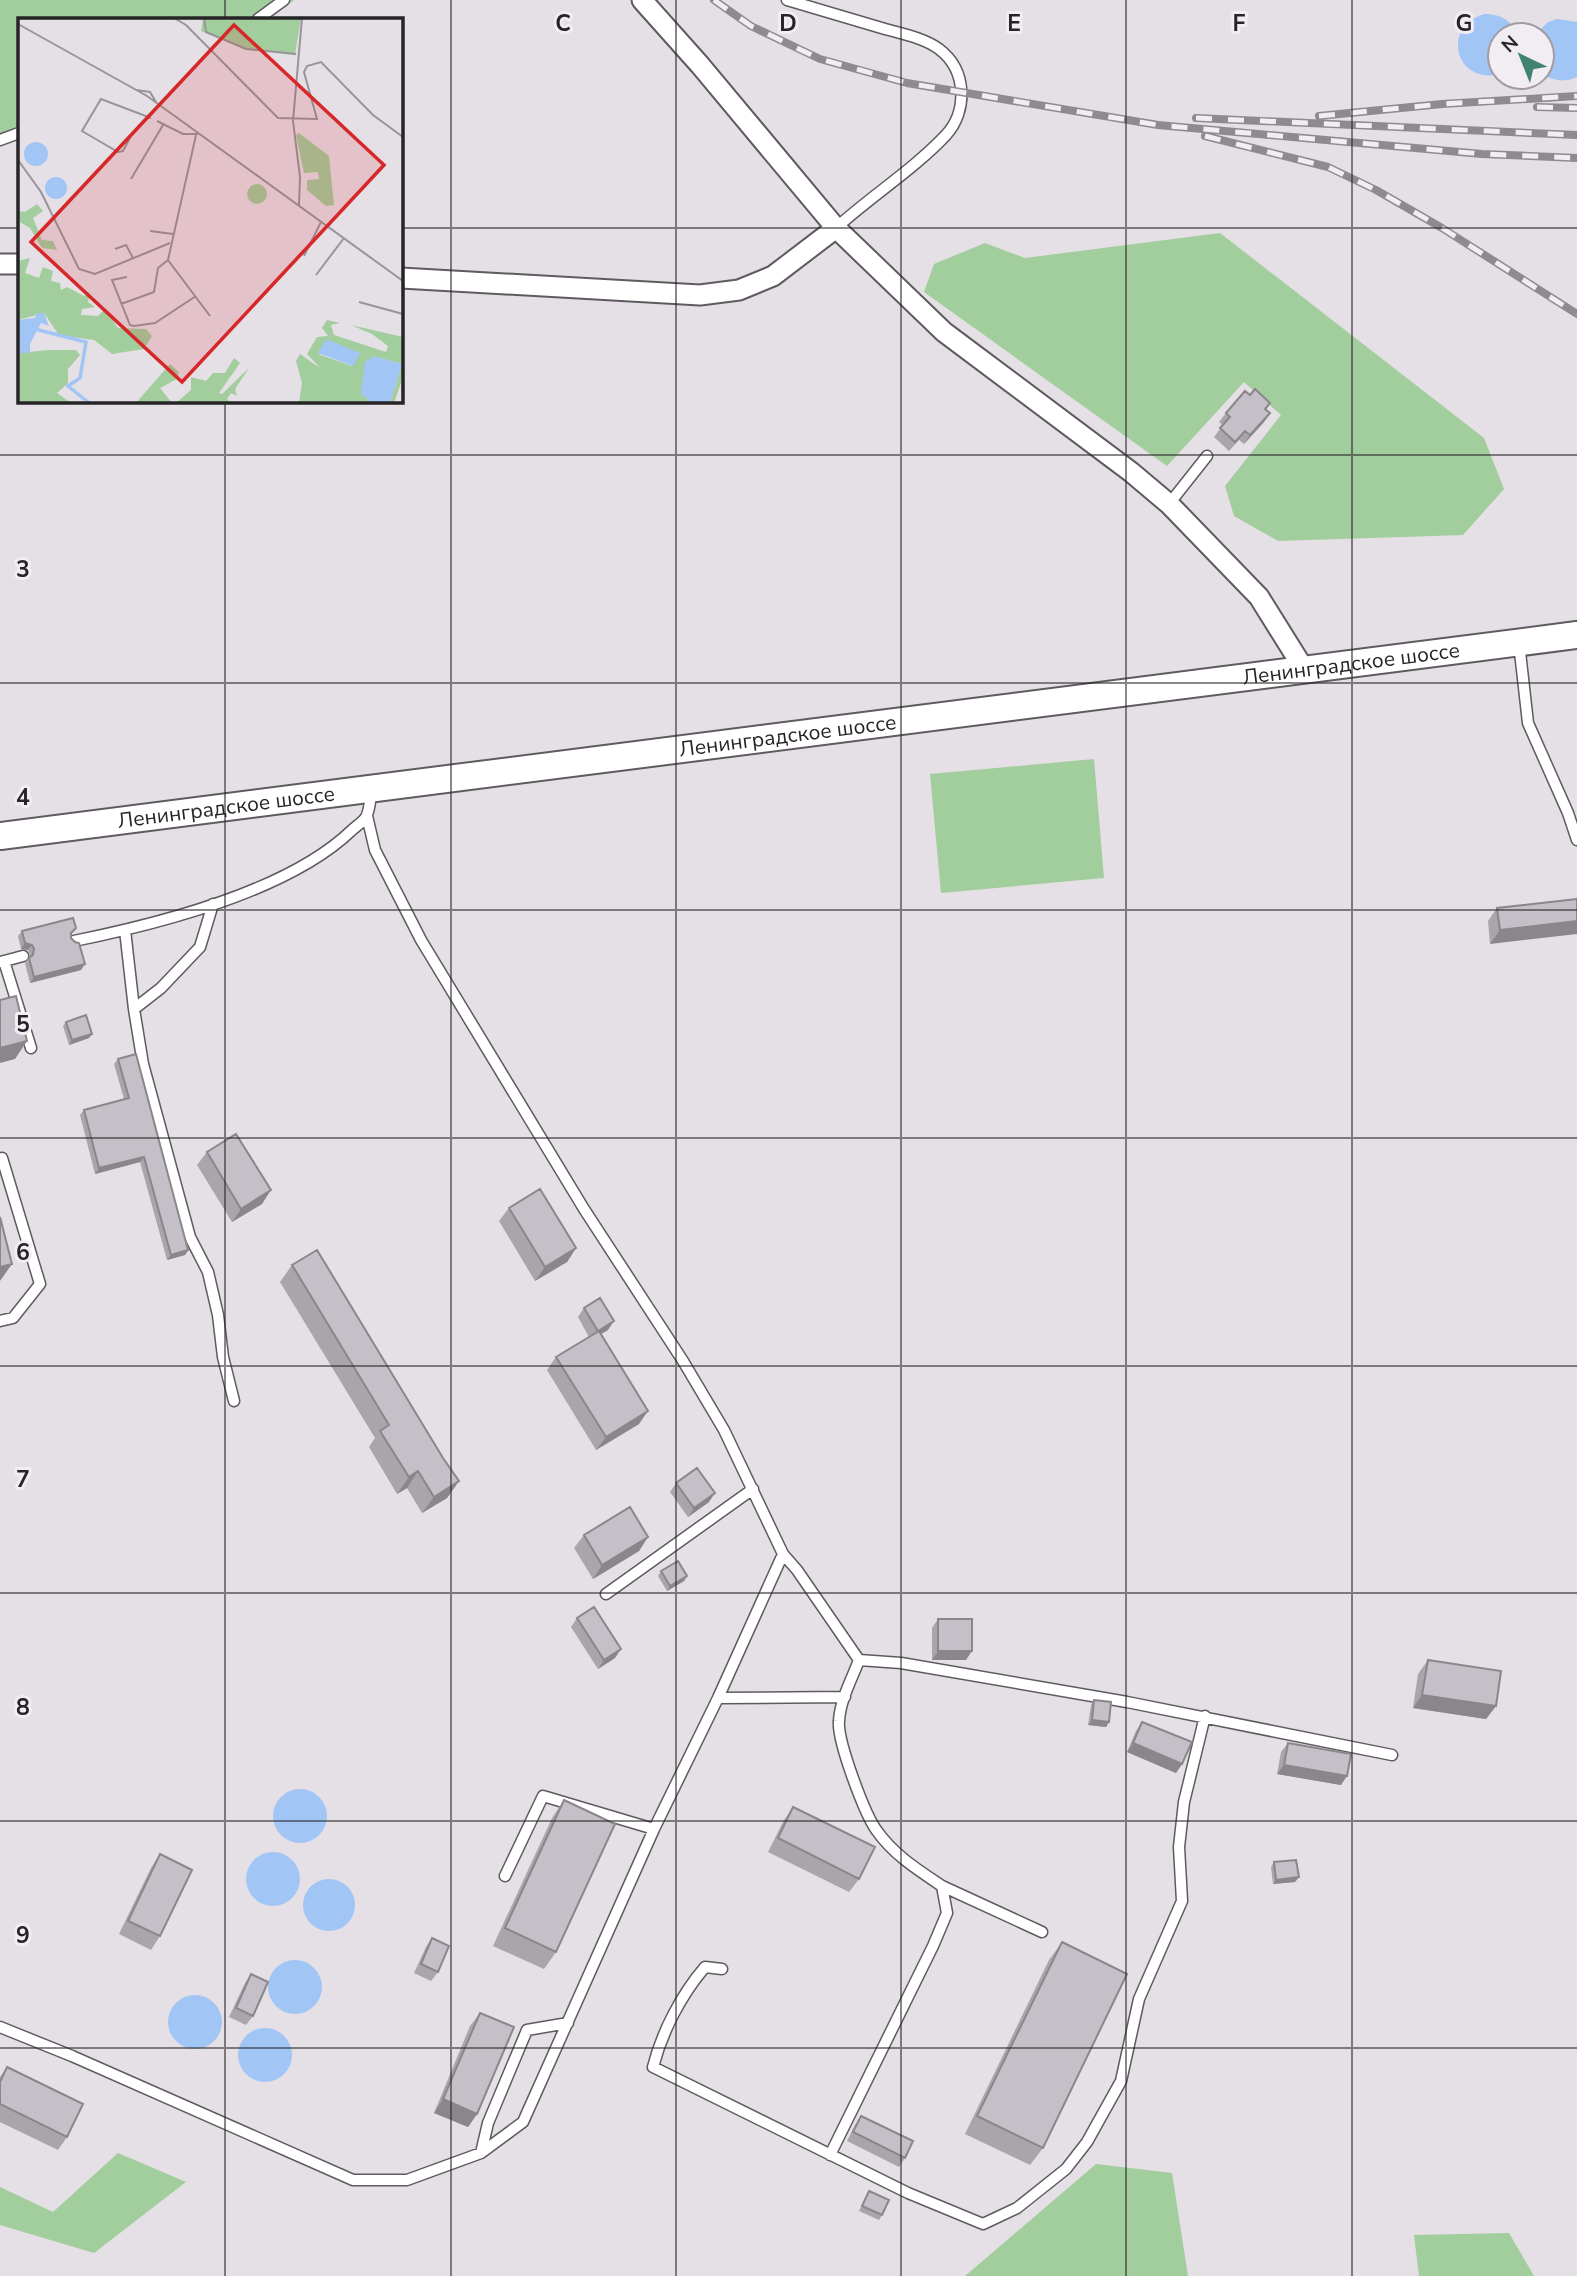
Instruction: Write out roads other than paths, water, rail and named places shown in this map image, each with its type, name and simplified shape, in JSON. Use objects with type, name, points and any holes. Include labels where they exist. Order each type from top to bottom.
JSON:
[{"type":"main road","name":"Ленинградское шоссе","points":[[0,836],[1577,635]]},
{"type":"street","points":[[642,0],[836,228],[944,332],[1131,472],[1168,504],[1259,597],[1304,669]]},
{"type":"street","points":[[402,278],[700,295],[739,289],[773,276],[836,228]]},
{"type":"street","points":[[0,264],[18,264]]},
{"type":"lane","points":[[259,18],[284,0]]},
{"type":"lane","points":[[787,0],[918,39],[941,50],[957,72],[961,108],[948,133],[836,228]]},
{"type":"lane","points":[[0,140],[18,133]]},
{"type":"lane","points":[[1168,504],[1206,456]]},
{"type":"lane","points":[[1519,643],[1528,723],[1568,813],[1577,840]]},
{"type":"lane","points":[[372,788],[367,816],[375,850],[421,940],[584,1209],[683,1361],[724,1430],[783,1554],[859,1660]]},
{"type":"lane","points":[[74,941],[125,930],[213,904],[285,876],[338,843],[367,816]]},
{"type":"lane","points":[[134,1009],[161,988],[200,947],[213,904]]},
{"type":"lane","points":[[125,930],[143,1064],[190,1237],[208,1272],[234,1401]]},
{"type":"lane","points":[[23,956],[2,962],[31,1048]]},
{"type":"lane","points":[[0,1321],[13,1318],[40,1284],[2,1158]]},
{"type":"lane","points":[[606,1594],[753,1489]]},
{"type":"lane","points":[[0,2027],[354,2180],[407,2180],[481,2152],[523,2122],[654,1829],[718,1698],[783,1554]]},
{"type":"lane","points":[[859,1660],[838,1722],[845,1759],[876,1830],[901,1858],[942,1886],[1042,1932]]},
{"type":"lane","points":[[859,1660],[901,1663],[1205,1717],[1392,1755]]},
{"type":"lane","points":[[718,1698],[845,1697]]},
{"type":"lane","points":[[722,1969],[705,1967],[690,1984],[658,2048],[653,2067],[908,2193],[983,2224],[1017,2208],[1066,2169],[1087,2142],[1121,2081],[1139,1999],[1182,1901],[1180,1847],[1184,1802],[1205,1717]]},
{"type":"lane","points":[[505,1876],[543,1796],[654,1829]]},
{"type":"lane","points":[[830,2155],[947,1913],[942,1886]]},
{"type":"lane","points":[[481,2152],[488,2123],[527,2030],[568,2023]]},
{"type":"water","points":[[1484,14],[1496,15],[1507,21],[1486,21],[1486,75],[1473,71],[1464,64],[1459,53],[1458,42],[1470,21]]},
{"type":"water","points":[[1557,19],[1577,22],[1577,77],[1556,80],[1556,21],[1551,21]]},
{"type":"water","points":[[305,1789],[315,1793],[323,1801],[327,1816],[323,1831],[315,1839],[295,1843],[285,1839],[277,1831],[273,1811],[277,1801],[285,1793]]},
{"type":"water","points":[[278,1852],[288,1856],[296,1864],[300,1879],[296,1894],[288,1902],[268,1906],[258,1902],[250,1894],[246,1874],[250,1864],[258,1856]]},
{"type":"water","points":[[329,1879],[339,1881],[347,1887],[353,1895],[353,1915],[347,1923],[339,1929],[329,1931],[319,1929],[311,1923],[305,1915],[303,1905],[305,1895],[311,1887],[319,1881]]},
{"type":"water","points":[[295,1960],[314,1968],[322,1987],[314,2006],[295,2014],[276,2006],[268,1987],[276,1968]]},
{"type":"water","points":[[200,1995],[210,1999],[218,2007],[222,2022],[218,2037],[210,2045],[190,2049],[180,2045],[172,2037],[168,2017],[172,2007],[180,1999]]},
{"type":"water","points":[[270,2028],[280,2032],[288,2040],[292,2055],[288,2070],[280,2078],[260,2082],[250,2078],[242,2070],[238,2050],[242,2040],[250,2032]]},
{"type":"railway","points":[[714,0],[751,26],[820,59],[907,83],[1158,125],[1482,154],[1577,158]]},
{"type":"railway","points":[[1319,116],[1442,104],[1577,96]]},
{"type":"railway","points":[[1537,107],[1577,108]]},
{"type":"railway","points":[[1196,118],[1577,135]]},
{"type":"railway","points":[[1205,136],[1328,167],[1376,190],[1442,228],[1577,314]]}]
